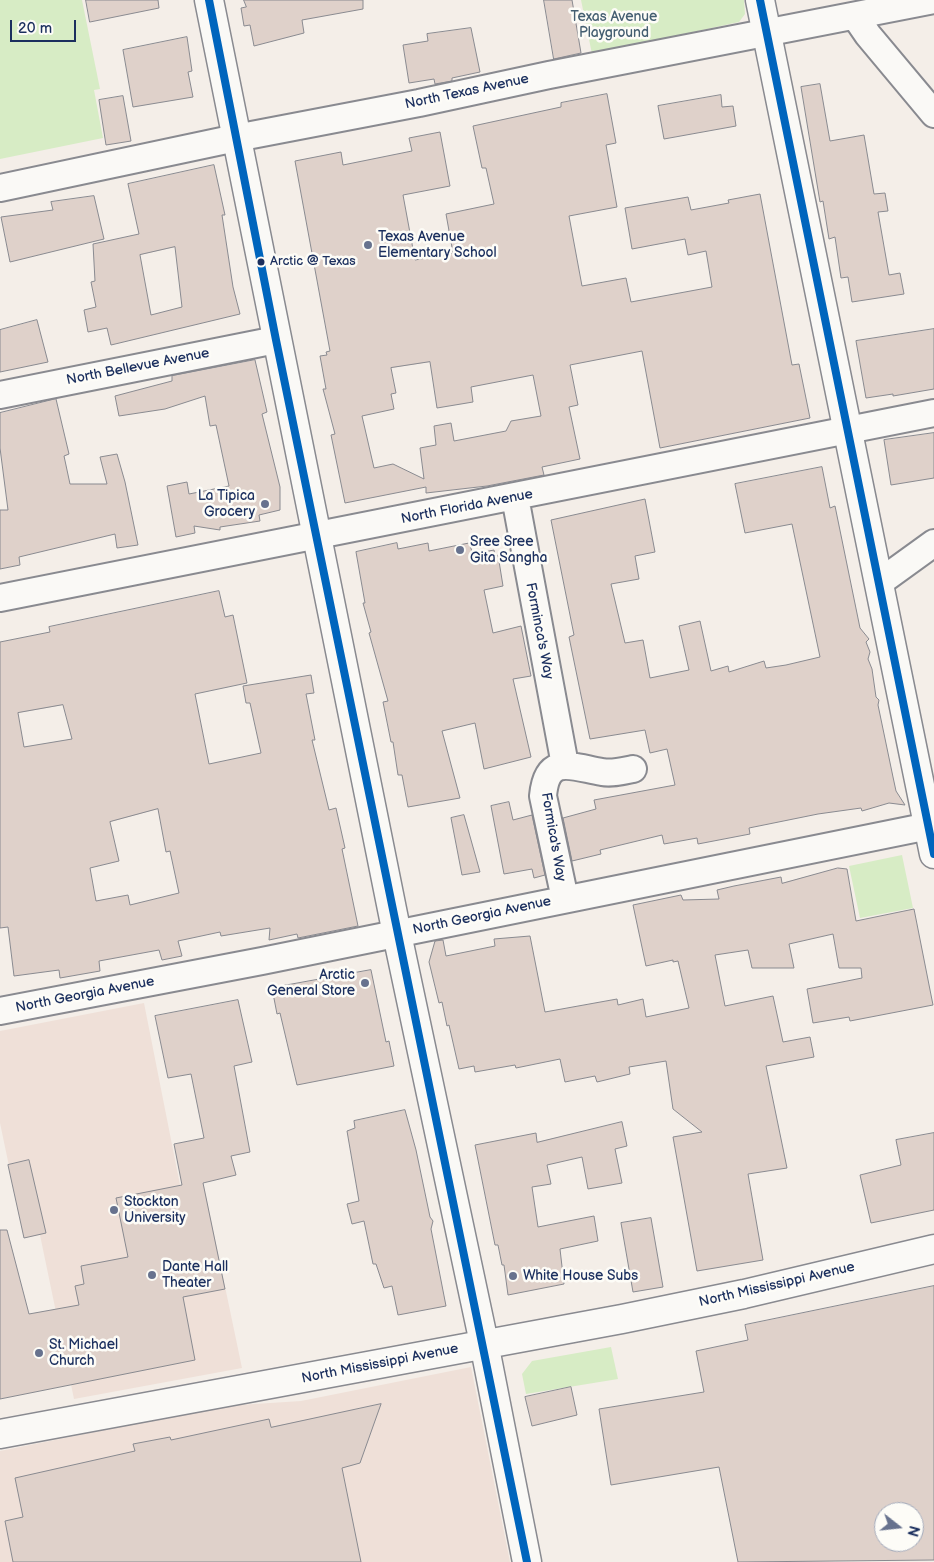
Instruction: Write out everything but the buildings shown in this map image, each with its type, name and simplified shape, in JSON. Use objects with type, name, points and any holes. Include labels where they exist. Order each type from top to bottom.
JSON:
[{"type":"street","points":[[209,0],[276,340],[484,1343],[527,1562]]},
{"type":"street","points":[[760,0],[931,826],[934,854]]},
{"type":"street","name":"North Texas Avenue","points":[[0,188],[236,138],[934,0]]},
{"type":"street","points":[[855,16],[868,35],[934,114]]},
{"type":"street","name":"North Bellevue Avenue","points":[[0,395],[276,340]]},
{"type":"street","name":"North Florida Avenue","points":[[0,598],[934,413]]},
{"type":"street","name":"Forminca's Way","points":[[515,497],[565,765]]},
{"type":"street","points":[[880,582],[934,543]]},
{"type":"street","points":[[565,765],[602,772],[633,769]]},
{"type":"street","name":"Formica's Way","points":[[565,765],[553,770],[544,780],[543,796],[565,899]]},
{"type":"street","name":"North Georgia Avenue","points":[[0,1011],[398,934],[931,826]]},
{"type":"street","name":"North Mississippi Avenue","points":[[0,1434],[72,1419],[275,1385],[484,1343],[507,1342],[744,1294],[934,1249]]},
{"type":"shaded area","name":"Stockton University","points":[[144,1003],[180,1185],[203,1181],[242,1368],[74,1399],[40,1235],[24,1238],[0,1123],[0,1031]]},
{"type":"shaded area","points":[[471,1367],[510,1562],[0,1562],[0,1451],[224,1406],[301,1401]]},
{"type":"green space","points":[[0,0],[82,0],[100,89],[94,90],[103,138],[0,159]]},
{"type":"green space","name":"Texas Avenue Playground","points":[[581,0],[744,0],[745,14],[739,22],[592,54]]},
{"type":"green space","points":[[902,855],[913,908],[860,918],[849,866]]},
{"type":"green space","points":[[611,1347],[618,1379],[526,1394],[522,1374],[532,1361]]},
{"type":"transit line","points":[[209,0],[276,340],[527,1562]]},
{"type":"transit line","points":[[760,0],[934,854]]},
{"type":"place","name":"Texas Avenue Elementary School","points":[[368,245]]},
{"type":"place","name":"Arctic @ Texas","points":[[261,262]]},
{"type":"place","name":"La Tipica Grocery","points":[[265,504]]},
{"type":"place","name":"Sree Sree Gita Sangha","points":[[460,550]]},
{"type":"place","name":"Arctic General Store","points":[[365,983]]},
{"type":"place","name":"Stockton University","points":[[114,1210]]},
{"type":"place","name":"Dante Hall Theater","points":[[152,1275]]},
{"type":"place","name":"White House Subs","points":[[513,1276]]},
{"type":"place","name":"St. Michael Church","points":[[39,1353]]}]
